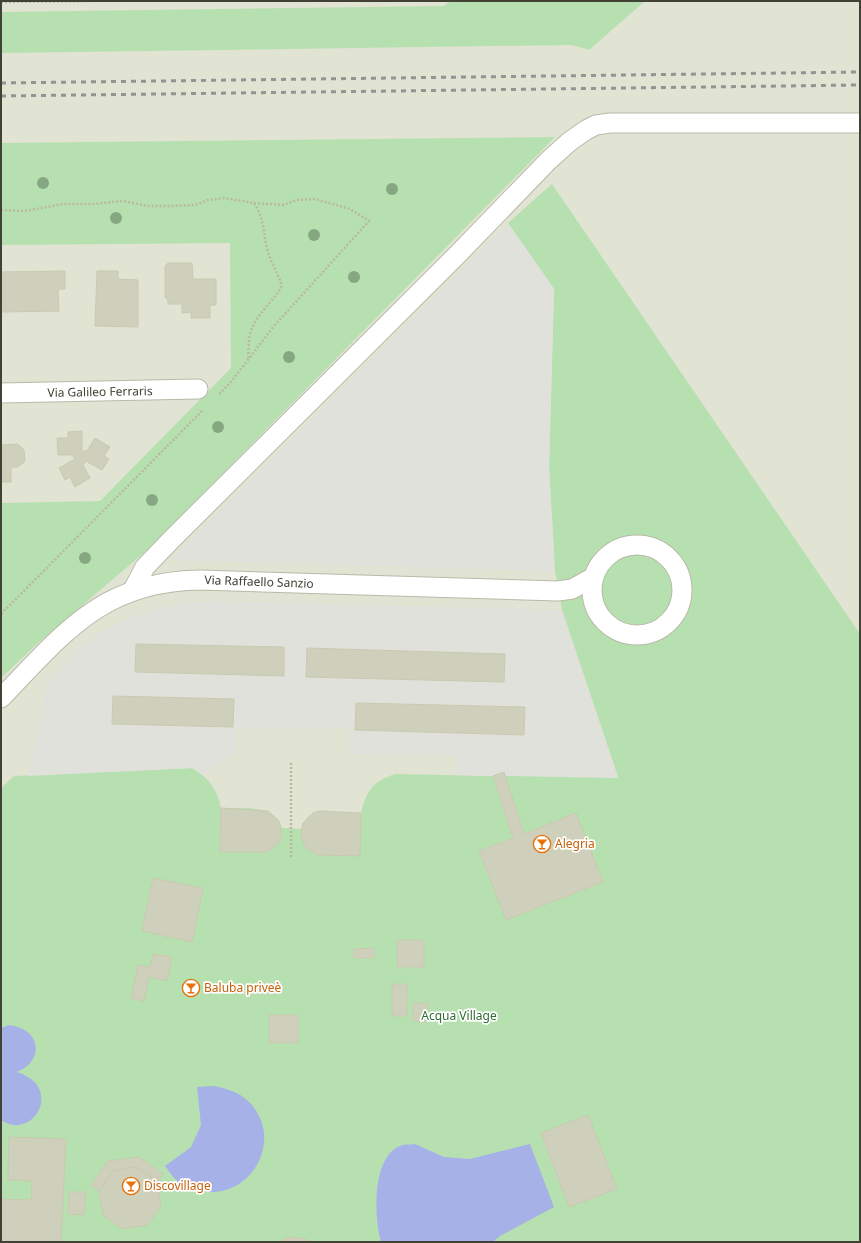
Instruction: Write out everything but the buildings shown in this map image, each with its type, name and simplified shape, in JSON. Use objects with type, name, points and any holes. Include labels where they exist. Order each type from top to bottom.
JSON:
[{"type":"street","points":[[133,590],[145,567],[172,539],[458,255],[548,161],[569,142],[586,130],[596,125],[610,124],[860,123]]},
{"type":"street","name":"Via Galileo Ferraris","points":[[1,393],[198,389]]},
{"type":"street","name":"Via Raffaello Sanzio","points":[[629,545],[643,545],[655,548],[675,565],[680,577],[682,590],[681,603],[676,615],[656,632],[644,636],[631,636],[618,632],[607,625],[598,616],[593,604],[591,591],[592,578],[598,566],[611,553],[629,545]]},
{"type":"street","name":"Via Raffaello Sanzio","points":[[1,698],[81,619],[109,601],[150,584],[174,580],[201,580],[558,590],[572,589],[592,578]]},
{"type":"street","name":"Via Raffaello Sanzio","points":[[558,590],[573,594],[593,604]]},
{"type":"path","points":[[1,2],[94,1]]},
{"type":"path","points":[[1,210],[25,211],[63,204],[93,204],[123,201],[148,206],[195,205],[208,200],[224,198],[254,203],[284,205],[296,200],[315,199],[350,209],[369,221],[274,326],[231,382],[216,397]]},
{"type":"path","points":[[248,360],[250,333],[259,317],[282,286],[267,248],[265,231],[259,211],[254,203]]},
{"type":"path","points":[[1,614],[205,408]]},
{"type":"path","points":[[291,763],[291,859]]},
{"type":"shaded area","points":[[1,1],[860,1],[860,1242],[1,1242]]},
{"type":"shaded area","points":[[508,223],[554,289],[549,468],[555,571],[171,560]]},
{"type":"shaded area","points":[[211,601],[562,610],[618,778],[505,776],[504,772],[493,776],[456,775],[456,756],[350,754],[350,729],[237,727],[236,750],[203,775],[192,768],[28,776],[48,681],[79,648],[107,629],[136,616],[178,604]]},
{"type":"green space","points":[[450,1],[645,1],[589,50],[572,45],[1,53],[1,12],[444,6]]},
{"type":"green space","points":[[555,137],[146,551],[38,643],[1,678],[1,503],[100,501],[231,368],[230,243],[1,245],[1,143]]},
{"type":"green space","name":"Acqua Village","points":[[552,184],[860,634],[860,1242],[1,1242],[1,788],[14,776],[192,768],[208,780],[215,790],[221,808],[248,808],[265,811],[272,814],[278,820],[282,828],[301,829],[308,817],[320,811],[361,813],[368,793],[372,788],[381,780],[395,774],[493,776],[504,772],[618,777],[562,610],[555,571],[549,468],[554,289],[508,223]]},
{"type":"water","points":[[9,1025],[19,1027],[27,1032],[33,1038],[36,1045],[32,1060],[26,1067],[17,1072],[31,1079],[39,1089],[41,1100],[39,1110],[33,1118],[24,1124],[13,1125],[1,1120],[1,1028]]},
{"type":"water","points":[[215,1086],[237,1093],[248,1101],[259,1116],[264,1132],[263,1148],[258,1163],[248,1176],[235,1186],[219,1191],[201,1191],[188,1187],[176,1180],[165,1166],[191,1147],[201,1125],[197,1087]]},
{"type":"water","points":[[415,1144],[444,1157],[470,1159],[530,1144],[554,1207],[500,1236],[493,1242],[381,1242],[376,1203],[380,1173],[385,1160],[393,1150],[403,1145]]},
{"type":"railway","points":[[1,83],[860,72]]},
{"type":"railway","points":[[1,96],[860,85]]},
{"type":"place","name":"Alegria","points":[[542,844]]},
{"type":"place","name":"Baluba priveè","points":[[191,988]]},
{"type":"place","name":"Discovillage","points":[[131,1186]]}]
